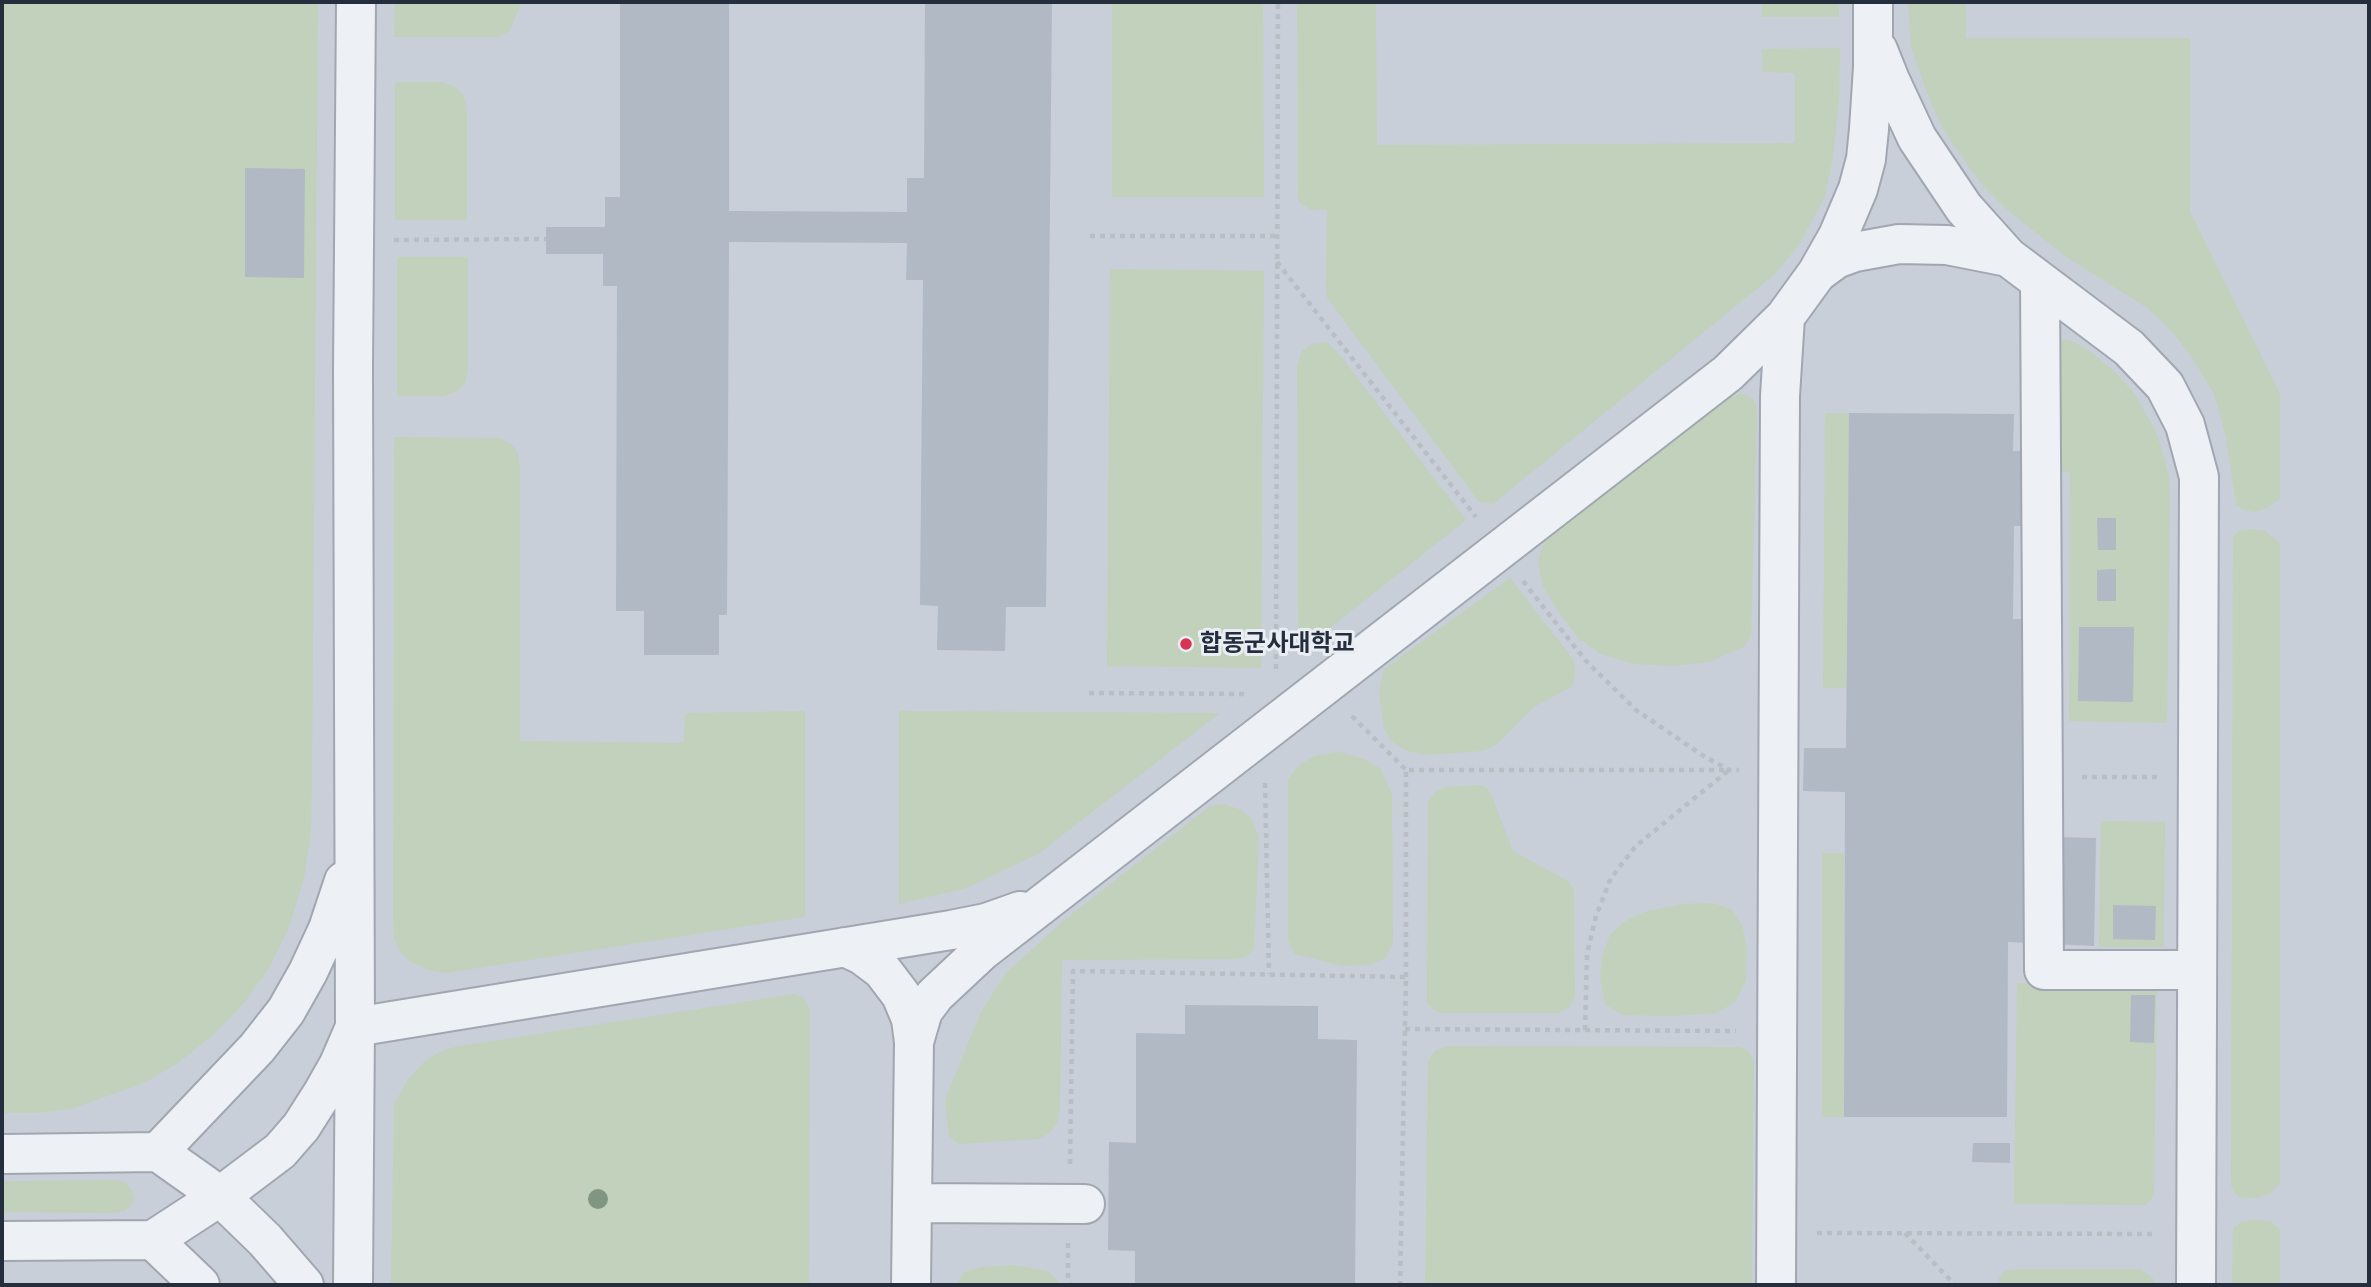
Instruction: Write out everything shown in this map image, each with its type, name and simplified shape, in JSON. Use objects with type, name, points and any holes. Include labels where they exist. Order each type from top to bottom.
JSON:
[{"type":"street","points":[[353,1285],[353,369],[356,2]]},
{"type":"street","points":[[1873,17],[1894,89],[1933,164],[1964,208],[2008,257],[2129,348],[2165,386],[2185,425],[2199,478],[2196,1285]]},
{"type":"street","points":[[914,1042],[923,1011],[955,974],[1044,902],[1728,373],[1785,317],[1817,273],[1849,214],[1866,159],[1873,67],[1873,17]]},
{"type":"street","points":[[1817,273],[1836,259],[1855,252],[1899,244],[1947,244],[2008,257]]},
{"type":"street","points":[[2040,281],[2044,970],[2196,970]]},
{"type":"street","points":[[1776,1285],[1780,396],[1785,317]]},
{"type":"street","points":[[1728,373],[1754,363],[1765,366],[1775,374],[1780,396]]},
{"type":"street","points":[[158,1152],[257,1048],[286,1011],[328,929],[343,887],[354,841]]},
{"type":"street","points":[[355,1027],[986,923],[1044,902]]},
{"type":"street","points":[[845,947],[862,955],[882,970],[901,995],[911,1019],[914,1042],[911,1285]]},
{"type":"street","points":[[2,1241],[153,1240],[219,1197],[280,1151],[302,1127],[339,1064],[355,1027]]},
{"type":"street","points":[[2,1154],[158,1152],[219,1197],[265,1240],[304,1285]]},
{"type":"street","points":[[912,1203],[1077,1204]]},
{"type":"street","points":[[153,1240],[200,1285]]},
{"type":"path","points":[[1276,682],[1278,2]]},
{"type":"path","points":[[1090,236],[1278,236]]},
{"type":"path","points":[[386,240],[546,239]]},
{"type":"path","points":[[1277,262],[1481,523]]},
{"type":"path","points":[[1521,578],[1561,631],[1606,682],[1636,710],[1668,734],[1729,770]]},
{"type":"path","points":[[1089,693],[1247,694]]},
{"type":"path","points":[[1349,713],[1406,770],[1748,770]]},
{"type":"path","points":[[1400,1285],[1406,977],[1406,770]]},
{"type":"path","points":[[1585,1030],[1587,954],[1596,916],[1611,878],[1636,846],[1729,770]]},
{"type":"path","points":[[1265,774],[1269,974]]},
{"type":"path","points":[[2042,777],[2159,777]]},
{"type":"path","points":[[1077,1204],[1073,971],[1406,977]]},
{"type":"path","points":[[1405,1029],[1777,1031]]},
{"type":"path","points":[[1809,1233],[2165,1234]]},
{"type":"path","points":[[1905,1233],[1955,1285]]},
{"type":"shaded area","name":"합동군사대학교","points":[[2,2],[2369,2],[2369,1285],[2,1285]]},
{"type":"green space","points":[[2,2],[318,2],[312,773],[311,832],[304,879],[288,930],[269,968],[244,1003],[214,1034],[178,1063],[144,1083],[71,1109],[37,1113],[2,1113]]},
{"type":"green space","points":[[395,2],[521,2],[510,31],[498,37],[394,37]]},
{"type":"green space","points":[[1112,2],[1263,2],[1264,197],[1112,197]]},
{"type":"green space","points":[[1297,2],[1376,2],[1377,145],[1795,143],[1795,73],[1763,72],[1762,49],[1840,48],[1839,100],[1833,157],[1825,196],[1800,243],[1775,274],[1493,504],[1479,502],[1326,296],[1327,210],[1311,210],[1298,201]]},
{"type":"green space","points":[[1762,2],[1839,2],[1839,17],[1762,17]]},
{"type":"green space","points":[[1908,2],[1966,2],[1966,38],[2190,38],[2190,211],[2280,394],[2280,499],[2256,512],[2243,510],[2236,505],[2226,436],[2214,394],[2175,335],[2149,309],[2068,258],[2006,209],[1983,186],[1952,143],[1929,98],[1911,48]]},
{"type":"green space","points":[[395,82],[442,82],[456,87],[463,95],[467,109],[467,220],[395,220]]},
{"type":"green space","points":[[397,257],[468,257],[468,369],[465,383],[457,391],[444,396],[397,396]]},
{"type":"green space","points":[[1110,269],[1264,271],[1261,668],[1107,666]]},
{"type":"green space","points":[[2064,340],[2072,341],[2091,352],[2117,374],[2135,395],[2154,428],[2162,449],[2169,477],[2170,500],[2167,723],[2069,721],[2070,472],[2053,472],[2057,344]]},
{"type":"green space","points":[[1327,342],[1466,520],[1320,636],[1306,639],[1298,629],[1297,366],[1302,351],[1312,344]]},
{"type":"green space","points":[[1741,393],[1751,397],[1756,405],[1757,416],[1751,635],[1744,647],[1709,662],[1673,666],[1633,664],[1601,654],[1579,639],[1542,584],[1538,562],[1543,545],[1551,534],[1729,398]]},
{"type":"green space","points":[[1825,413],[1849,413],[1846,688],[1823,688]]},
{"type":"green space","points":[[394,437],[500,438],[511,444],[518,453],[520,741],[684,743],[685,713],[805,711],[805,917],[446,973],[428,970],[409,961],[399,950],[394,938],[393,919]]},
{"type":"green space","points":[[2239,531],[2265,531],[2280,543],[2280,1183],[2270,1194],[2243,1198],[2235,1194],[2231,1186],[2233,537]]},
{"type":"green space","points":[[1510,578],[1572,658],[1575,678],[1571,687],[1534,707],[1496,745],[1483,751],[1423,755],[1405,750],[1391,741],[1384,728],[1379,692],[1384,669]]},
{"type":"green space","points":[[899,711],[1220,713],[1038,854],[967,888],[899,904]]},
{"type":"green space","points":[[1339,752],[1364,759],[1381,769],[1392,795],[1393,943],[1386,958],[1369,965],[1344,966],[1295,954],[1288,940],[1288,780],[1297,767],[1314,756]]},
{"type":"green space","points":[[1445,787],[1486,787],[1491,794],[1513,851],[1568,881],[1574,890],[1575,996],[1570,1007],[1558,1013],[1443,1013],[1435,1011],[1427,1003],[1428,802],[1435,792]]},
{"type":"green space","points":[[1224,804],[1239,809],[1251,818],[1259,837],[1254,949],[1246,957],[1233,959],[1062,960],[1060,1110],[1057,1124],[1039,1139],[958,1144],[949,1136],[945,1100],[981,1012],[1006,973],[1063,921],[1210,806]]},
{"type":"green space","points":[[2101,821],[2165,822],[2164,947],[2099,947]]},
{"type":"green space","points":[[1822,853],[1844,853],[1844,1117],[1822,1117]]},
{"type":"green space","points":[[1712,903],[1731,909],[1742,925],[1747,950],[1746,980],[1736,1001],[1717,1013],[1673,1016],[1622,1015],[1605,1004],[1600,978],[1602,956],[1610,935],[1624,922],[1644,912],[1683,904]]},
{"type":"green space","points":[[2017,983],[2157,985],[2154,1195],[2146,1205],[2014,1204]]},
{"type":"green space","points":[[794,994],[803,997],[810,1009],[809,1285],[391,1285],[394,1104],[407,1081],[424,1062],[437,1053],[454,1047]]},
{"type":"green space","points":[[1447,1046],[1739,1047],[1747,1050],[1754,1061],[1752,1285],[1425,1285],[1428,1061],[1435,1051]]},
{"type":"green space","points":[[2,1181],[125,1182],[132,1190],[134,1199],[131,1206],[124,1211],[2,1212]]},
{"type":"green space","points":[[2270,1221],[2280,1229],[2280,1285],[2232,1285],[2233,1228],[2241,1222]]},
{"type":"green space","points":[[1014,1265],[1047,1271],[1060,1285],[955,1285],[964,1272],[982,1267]]},
{"type":"green space","points":[[2140,1269],[2152,1277],[2155,1285],[2000,1285],[1998,1279],[2004,1271]]},
{"type":"building","points":[[620,2],[729,2],[729,211],[907,212],[907,178],[924,178],[925,2],[1052,2],[1046,607],[1006,607],[1005,651],[937,650],[938,606],[920,605],[923,280],[906,280],[907,243],[729,242],[727,615],[719,615],[719,655],[644,655],[644,611],[616,611],[617,286],[603,286],[603,254],[546,254],[546,227],[605,227],[605,197],[620,197]]},
{"type":"building","points":[[245,168],[305,169],[304,278],[245,277]]},
{"type":"building","points":[[1849,413],[2014,414],[2013,451],[2034,451],[2033,526],[2014,526],[2013,619],[2035,619],[2055,837],[2096,838],[2094,946],[2008,942],[2007,1117],[1844,1117],[1845,792],[1803,791],[1804,748],[1846,748]]},
{"type":"building","points":[[2097,518],[2116,518],[2116,550],[2098,550]]},
{"type":"building","points":[[2116,569],[2116,601],[2097,601],[2097,570]]},
{"type":"building","points":[[2079,627],[2134,627],[2133,702],[2078,701]]},
{"type":"building","points":[[2113,905],[2156,906],[2155,940],[2113,939]]},
{"type":"building","points":[[2131,995],[2155,995],[2154,1043],[2130,1042]]},
{"type":"building","points":[[1185,1005],[1318,1006],[1318,1039],[1357,1040],[1355,1285],[1135,1285],[1135,1251],[1108,1250],[1109,1142],[1136,1143],[1136,1033],[1185,1034]]},
{"type":"building","points":[[1973,1143],[2010,1143],[2010,1163],[1972,1162]]},
{"type":"place","name":"합동군사대학교","points":[[1186,644]]}]
